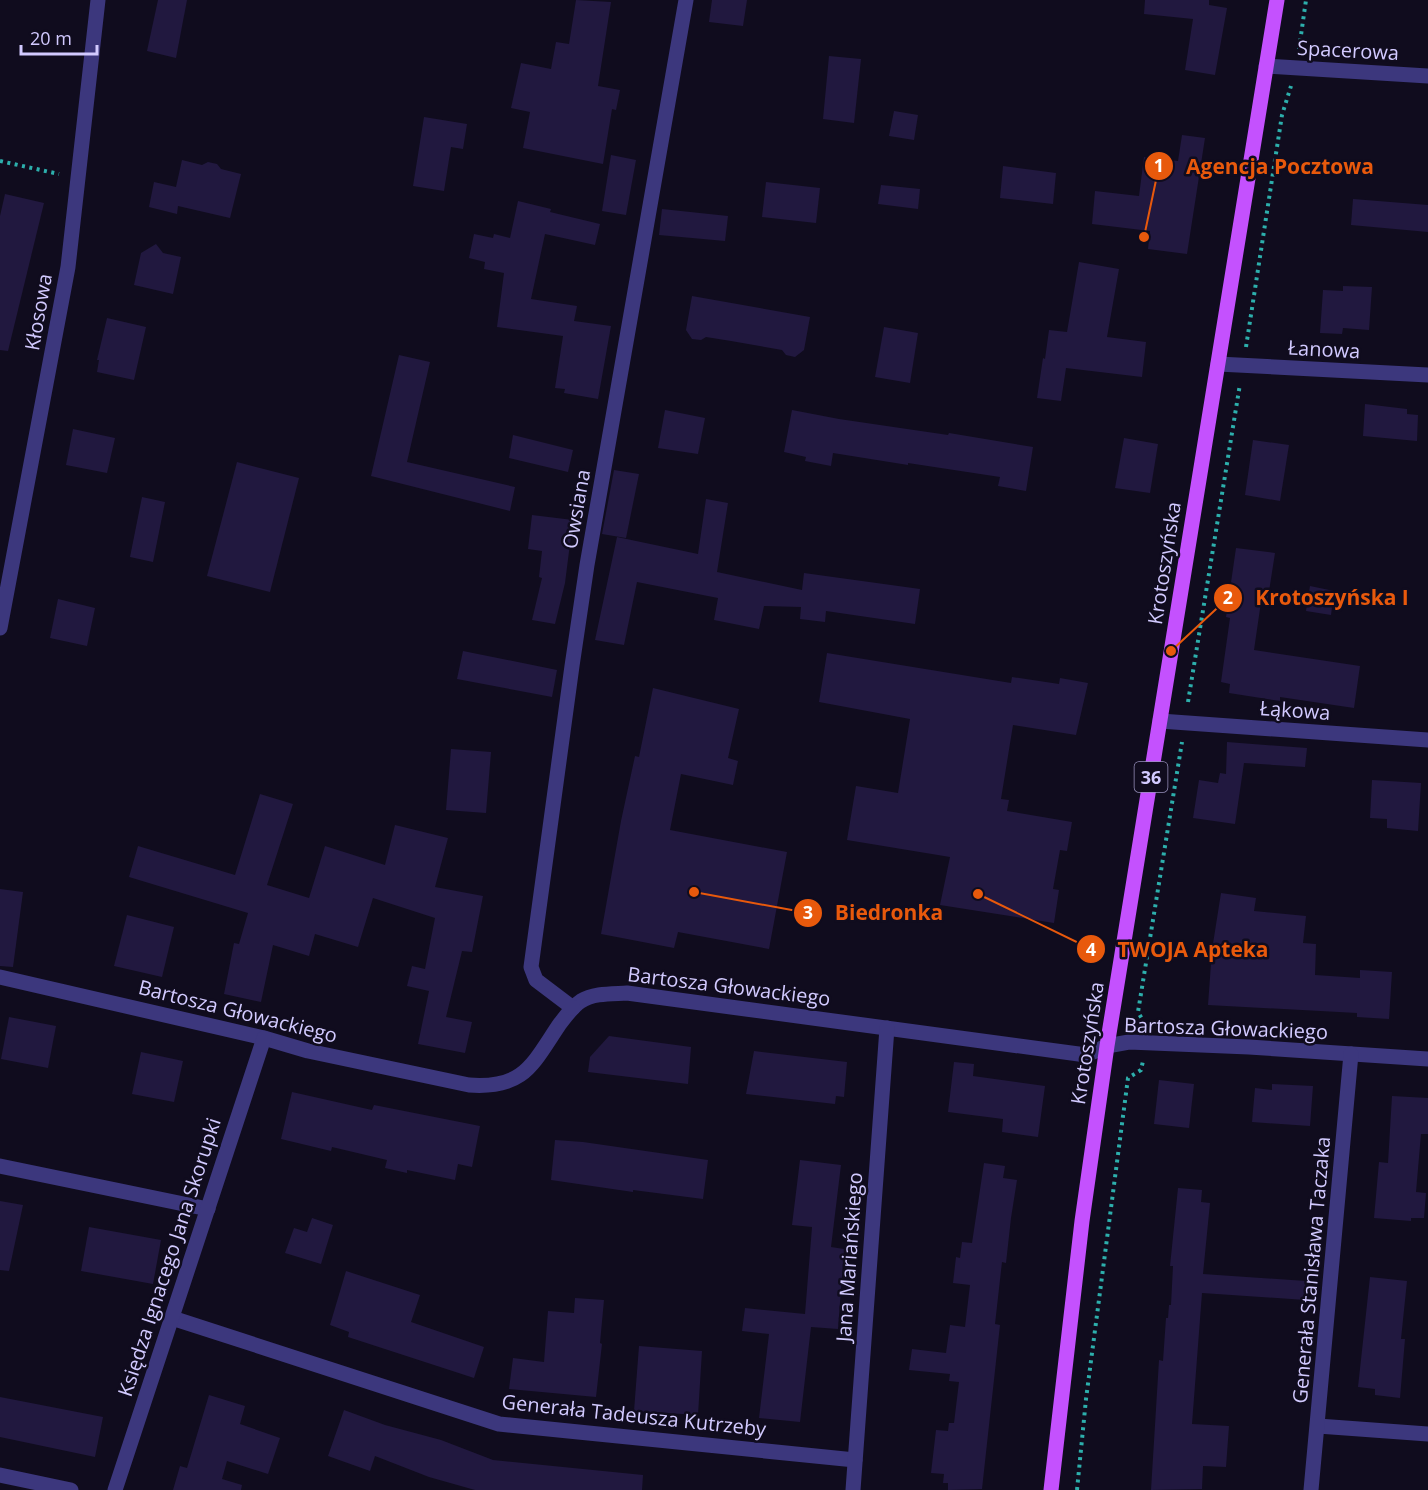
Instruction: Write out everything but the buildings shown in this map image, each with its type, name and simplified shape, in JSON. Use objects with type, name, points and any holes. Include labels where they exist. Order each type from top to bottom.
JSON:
[{"type":"main road","name":"Krotoszyńska","points":[[1052,1490],[1053,1459],[1107,1046],[1277,0]]},
{"type":"street","name":"Kłosowa","points":[[0,628],[68,267],[98,0]]},
{"type":"street","name":"Owsiana","points":[[573,1008],[536,980],[531,967],[587,566],[686,0]]},
{"type":"street","name":"Spacerowa","points":[[1266,66],[1428,76]]},
{"type":"street","name":"Łanowa","points":[[1218,364],[1428,375]]},
{"type":"street","name":"Łąkowa","points":[[1160,721],[1428,740]]},
{"type":"street","name":"Bartosza Głowackiego","points":[[0,977],[264,1038],[308,1051],[482,1086],[515,1080],[524,1073],[579,1002],[593,996],[627,993],[1086,1055],[1107,1046],[1137,1042],[1428,1059]]},
{"type":"street","name":"Jana Mariańskiego","points":[[853,1490],[887,1028]]},
{"type":"street","name":"Księdza Ignacego Jana Skorupki","points":[[115,1490],[264,1038]]},
{"type":"street","name":"Generała Stanisława Taczaka","points":[[1311,1490],[1351,1054]]},
{"type":"street","points":[[0,1166],[208,1209]]},
{"type":"street","name":"Generała Tadeusza Kutrzeby","points":[[172,1318],[499,1424],[855,1460]]},
{"type":"street","points":[[1318,1426],[1428,1434]]},
{"type":"street","points":[[0,1475],[71,1490]]},
{"type":"path","points":[[0,162],[77,178]]},
{"type":"place","name":"Agencja Pocztowa","points":[[1144,237]]},
{"type":"place","name":"Krotoszyńska I","points":[[1171,651]]},
{"type":"place","name":"Biedronka","points":[[694,892]]},
{"type":"place","name":"TWOJA Apteka","points":[[978,894]]}]
